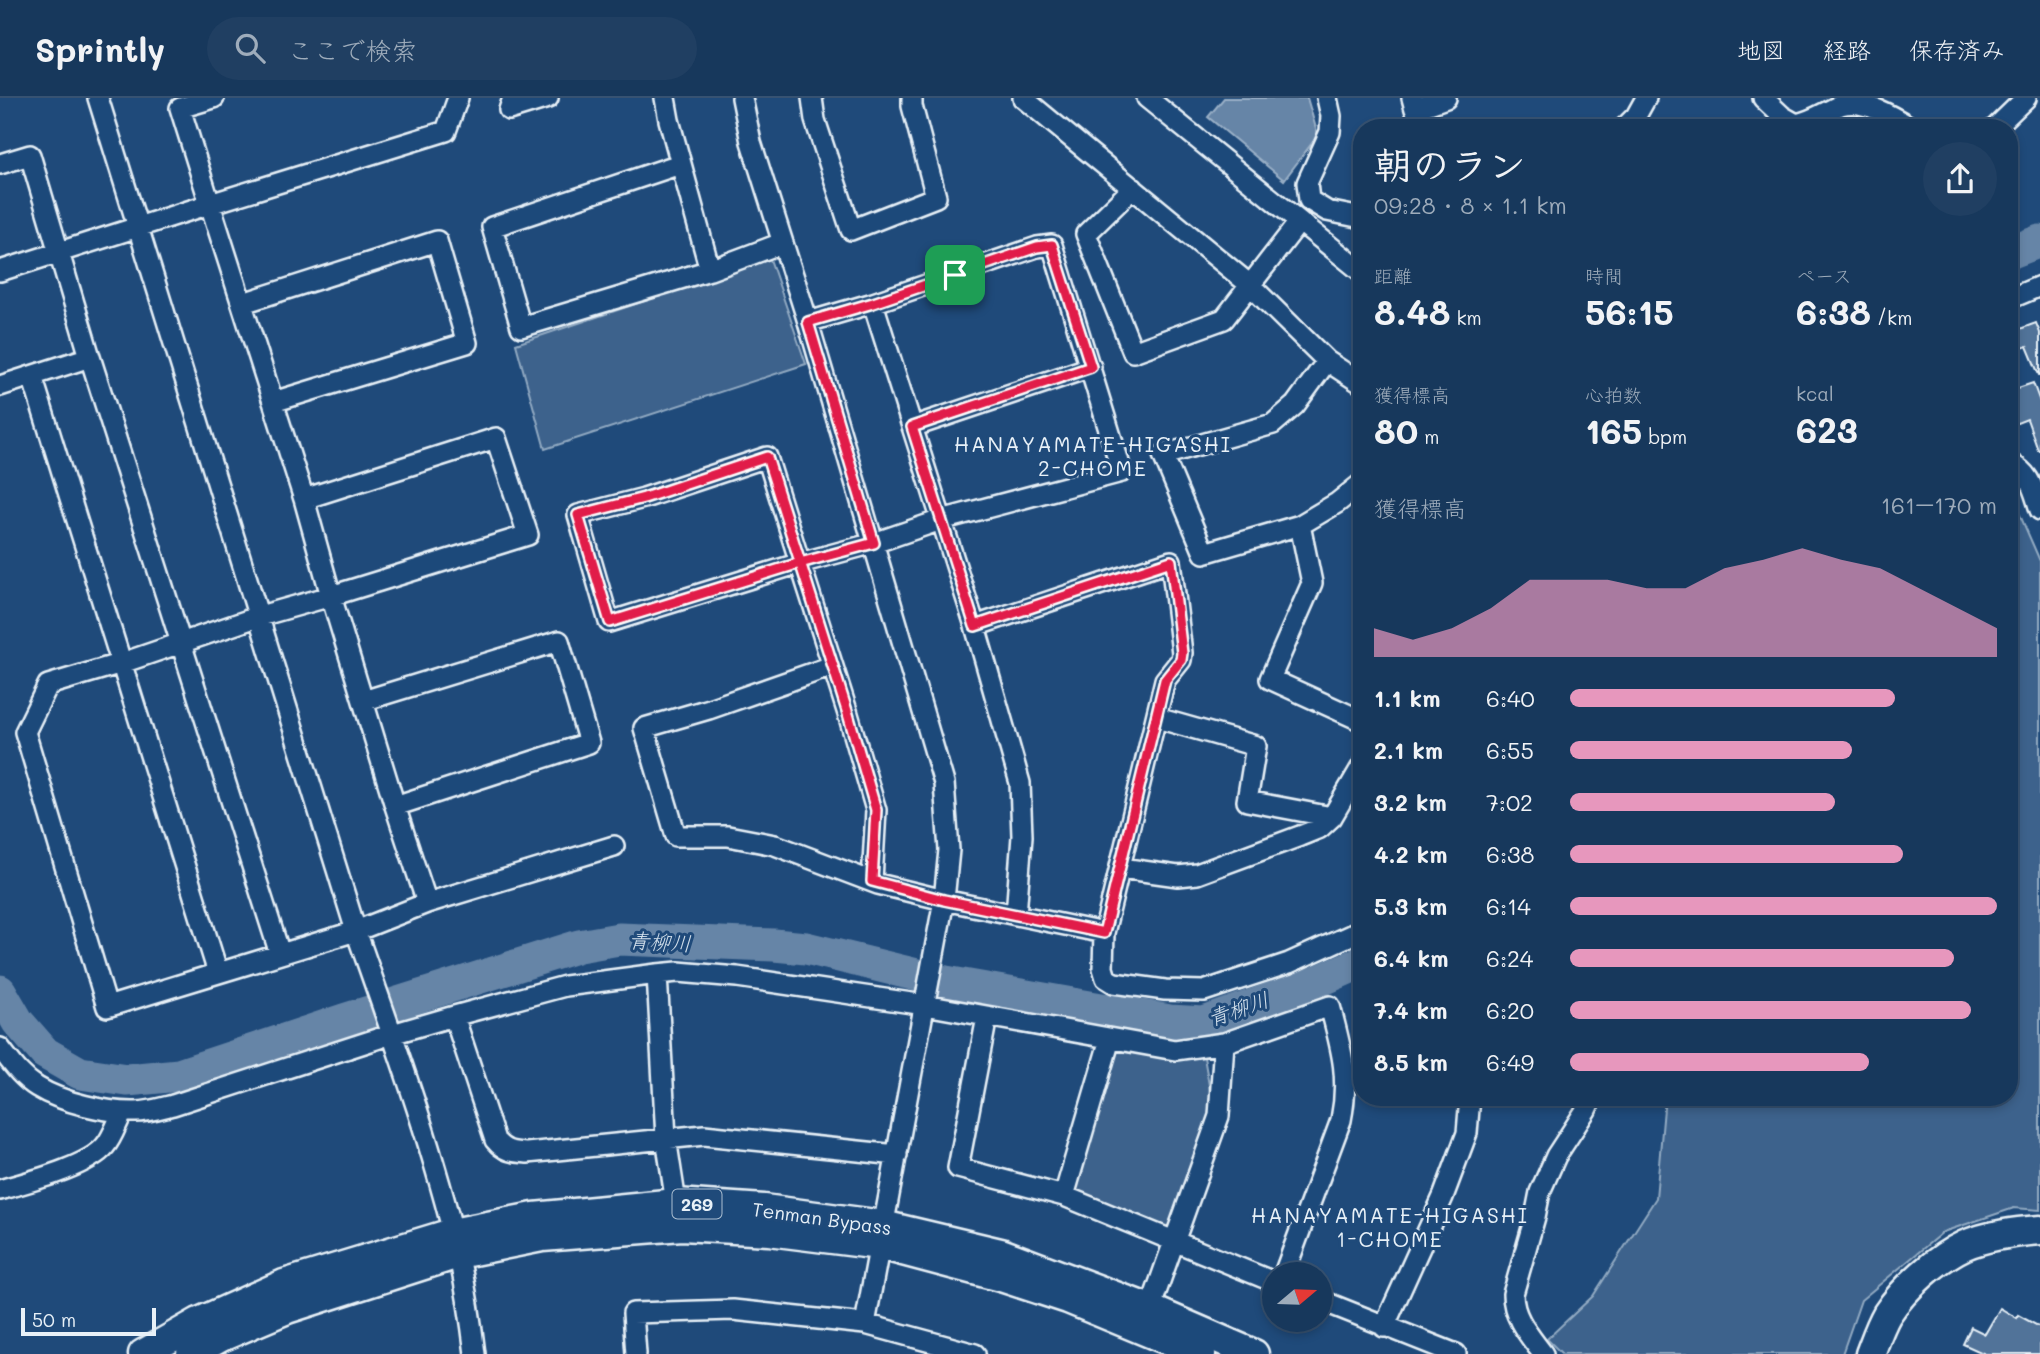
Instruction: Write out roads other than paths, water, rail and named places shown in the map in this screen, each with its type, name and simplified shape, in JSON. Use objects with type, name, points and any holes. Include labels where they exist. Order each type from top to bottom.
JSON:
[{"type":"highway","name":"Tenman Bypass","points":[[191,1354],[221,1346],[287,1309],[455,1243],[534,1217],[676,1203],[764,1209],[881,1235],[1000,1253],[1150,1310],[1254,1354]]},
{"type":"highway","name":"Tenman Bypass","points":[[143,1354],[200,1322],[284,1284],[455,1243],[682,1226],[881,1235],[1068,1298],[1200,1354]]},
{"type":"highway","points":[[1870,1354],[1886,1315],[1905,1290],[1933,1266],[1965,1245],[2008,1232],[2040,1230]]},
{"type":"highway","points":[[1889,1354],[1902,1326],[1926,1292],[1955,1271],[1998,1249],[2040,1248]]},
{"type":"street","points":[[97,98],[356,931],[391,1030],[443,1197],[455,1243],[475,1354]]},
{"type":"street","points":[[214,98],[180,108],[304,499],[331,596],[427,903]]},
{"type":"street","points":[[0,271],[446,131],[458,98]]},
{"type":"street","points":[[513,98],[509,110],[548,98]]},
{"type":"street","points":[[666,98],[680,164],[710,270]]},
{"type":"street","points":[[743,98],[751,142],[808,322],[944,783],[949,850],[944,900],[865,1324]]},
{"type":"street","points":[[812,98],[815,120],[851,230],[936,197],[912,98]]},
{"type":"street","points":[[1023,98],[1250,285],[1327,361],[1353,378]]},
{"type":"street","points":[[1147,98],[1353,265]]},
{"type":"street","points":[[1327,98],[1331,116],[1330,132],[1307,183],[1309,200],[1327,211],[1353,216]]},
{"type":"street","points":[[1412,98],[1415,108],[1446,98]]},
{"type":"street","points":[[1634,119],[1646,98]]},
{"type":"street","points":[[1763,98],[1786,119]]},
{"type":"street","points":[[2004,119],[2026,98]]},
{"type":"street","points":[[1813,119],[1845,103],[1874,106],[1896,119]]},
{"type":"street","points":[[0,164],[30,155],[57,253],[280,954]]},
{"type":"street","points":[[680,164],[492,227],[521,327],[710,270],[782,243]]},
{"type":"street","points":[[1133,188],[1086,234],[1133,352],[1224,319],[1299,222]]},
{"type":"street","points":[[243,303],[438,241],[467,343],[273,402]]},
{"type":"street","points":[[808,322],[873,303],[1037,247],[1052,245],[1122,472],[941,520],[874,543],[800,563],[610,622],[578,515],[644,498],[767,457],[800,563],[832,666],[848,714],[876,810],[872,881]]},
{"type":"street","points":[[2018,295],[2040,286]]},
{"type":"street","points":[[873,303],[975,626],[1020,783],[1022,836],[1016,915]]},
{"type":"street","points":[[0,386],[90,357]]},
{"type":"street","points":[[1327,361],[1295,405],[1273,424],[1163,456],[1204,553],[1300,525],[1338,503],[1353,490]]},
{"type":"street","points":[[912,427],[1091,367]]},
{"type":"street","points":[[32,376],[218,973]]},
{"type":"street","points":[[304,499],[496,438],[528,535],[260,616],[48,685],[25,732],[107,1007],[356,931],[427,903],[614,846]]},
{"type":"street","points":[[2018,468],[2031,482],[2040,510]]},
{"type":"street","points":[[1300,525],[1312,583],[1270,678],[1353,717]]},
{"type":"street","points":[[975,626],[1171,561],[1181,660],[1165,680],[1104,933],[1103,968],[1106,978],[1114,984],[1204,991],[1289,963],[1353,934]]},
{"type":"street","points":[[363,701],[559,641],[563,654],[589,743],[395,806]]},
{"type":"street","points":[[832,666],[709,709],[644,728],[676,836],[728,836],[775,845],[872,881],[944,900],[1104,933]]},
{"type":"street","points":[[1157,718],[1256,746],[1247,801],[1332,817]]},
{"type":"street","points":[[1121,868],[1178,876],[1197,874],[1300,836],[1320,828],[1332,817],[1353,781]]},
{"type":"street","points":[[0,1048],[17,1070],[37,1087],[76,1103],[123,1112],[138,1112],[173,1105],[391,1030],[565,986],[678,972],[713,974],[925,1005],[1175,1050],[1224,1043],[1330,1006],[1344,1062],[1346,1097],[1341,1120],[1288,1262]]},
{"type":"street","points":[[657,974],[667,1138],[676,1203]]},
{"type":"street","points":[[454,1016],[495,1140],[501,1148],[513,1152],[527,1153],[704,1135],[897,1155]]},
{"type":"street","points":[[987,1017],[958,1168],[1064,1196],[1262,1277]]},
{"type":"street","points":[[1064,1196],[1110,1039]]},
{"type":"street","points":[[1150,1310],[1219,1116],[1224,1043]]},
{"type":"street","points":[[1384,1327],[1443,1197],[1467,1133],[1469,1106]]},
{"type":"street","points":[[1543,1354],[1520,1323],[1513,1303],[1513,1294],[1540,1192],[1556,1156],[1588,1106]]},
{"type":"street","points":[[0,1190],[84,1161],[105,1147],[123,1112]]},
{"type":"street","points":[[1332,1305],[1456,1354]]},
{"type":"street","points":[[636,1354],[633,1313],[733,1310],[865,1324],[975,1354]]},
{"type":"waterway","name":"青柳川","points":[[2018,250],[2040,241]]},
{"type":"waterway","name":"青柳川","points":[[0,991],[18,1022],[45,1053],[80,1073],[127,1080],[179,1075],[579,946],[619,939],[806,948],[946,982],[1170,1021],[1204,1023],[1312,984],[1353,966]]},
{"type":"district","name":"HANAYAMATE-HIGASHI 2-CHOME","points":[[1093,455]]},
{"type":"district","name":"HANAYAMATE-HIGASHI 1-CHOME","points":[[1390,1226]]}]
